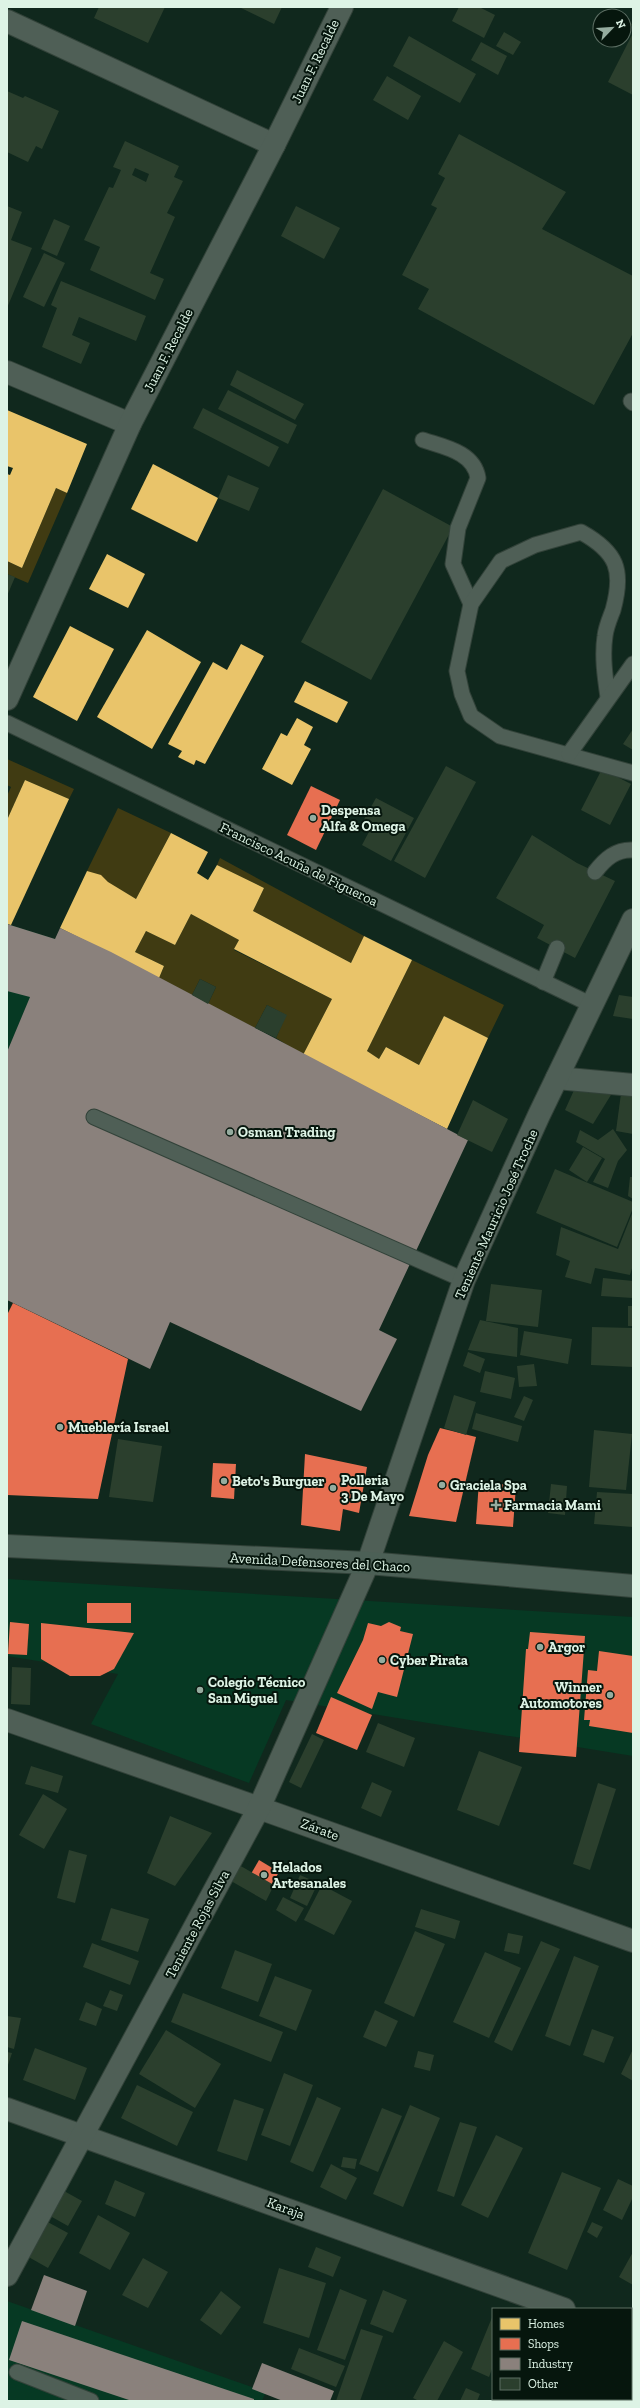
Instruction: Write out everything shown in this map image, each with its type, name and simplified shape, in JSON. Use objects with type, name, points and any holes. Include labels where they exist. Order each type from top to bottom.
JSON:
[{"type":"main road","name":"Avenida Defensores del Chaco","points":[[7,1546],[368,1563],[633,1586]]},
{"type":"street","name":"Juan F. Recalde","points":[[7,699],[130,424],[274,145],[342,7]]},
{"type":"street","points":[[7,20],[274,145]]},
{"type":"street","points":[[7,372],[130,424]]},
{"type":"street","name":"Teniente Mauricio José Troche","points":[[368,1563],[464,1280],[557,1078],[633,920]]},
{"type":"street","points":[[557,1078],[633,1085]]},
{"type":"street","name":"Teniente Rojas Silva","points":[[7,2275],[84,2136],[259,1808],[368,1563]]},
{"type":"street","name":"Zárate","points":[[7,1720],[633,1941]]},
{"type":"street","name":"Karaja","points":[[7,2109],[561,2308]]},
{"type":"lane","points":[[423,440],[457,452],[473,463],[477,471],[478,478],[458,528],[453,564],[471,604]]},
{"type":"lane","points":[[608,697],[604,666],[605,636],[618,584],[614,558],[600,542],[581,532],[535,545],[501,561],[471,604],[457,671],[462,694],[471,716],[500,736],[633,773]]},
{"type":"lane","points":[[569,754],[608,697],[633,664]]},
{"type":"lane","name":"Francisco Acuña de Figueroa","points":[[7,723],[592,1005]]},
{"type":"lane","points":[[595,872],[607,857],[627,849],[633,850]]},
{"type":"lane","points":[[543,982],[557,948]]},
{"type":"lane","points":[[94,1118],[464,1280]]},
{"type":"lane","points":[[17,2372],[91,2401]]},
{"type":"shaded area","points":[[56,488],[67,493],[28,583],[7,574],[7,561],[22,568]]},
{"type":"shaded area","points":[[7,759],[74,789],[69,799],[25,780],[7,820],[7,796],[11,787],[7,785]]},
{"type":"shaded area","points":[[118,808],[171,833],[136,899],[87,871]]},
{"type":"shaded area","points":[[220,858],[364,936],[351,963],[253,911],[264,888],[217,865]]},
{"type":"shaded area","points":[[191,914],[239,940],[234,950],[332,999],[303,1055],[276,1038],[286,1015],[267,1005],[255,1028],[208,1004],[216,987],[200,979],[192,995],[159,978],[164,966],[135,952],[146,931],[175,945]]},
{"type":"shaded area","points":[[7,924],[55,939],[7,1052]]},
{"type":"shaded area","points":[[412,960],[504,1005],[488,1038],[444,1016],[419,1065],[386,1047],[379,1059],[367,1051]]},
{"type":"shaded area","points":[[7,1579],[633,1617],[633,1756],[286,1700],[249,1783],[91,1724],[118,1674],[7,1656]]},
{"type":"shaded area","points":[[7,2301],[266,2392],[262,2401],[7,2401]]},
{"type":"building: Homes","points":[[7,410],[87,444],[67,493],[56,488],[22,568],[7,561],[7,474],[10,475],[13,468],[7,466]]},
{"type":"building: Homes","points":[[153,464],[218,498],[197,542],[131,509]]},
{"type":"building: Homes","points":[[107,554],[145,574],[128,608],[89,589]]},
{"type":"building: Homes","points":[[70,626],[114,649],[77,721],[33,697]]},
{"type":"building: Homes","points":[[147,630],[201,662],[152,749],[97,717]]},
{"type":"building: Homes","points":[[241,644],[264,656],[205,764],[196,760],[194,765],[178,757],[182,751],[168,744],[213,662],[227,670]]},
{"type":"building: Homes","points":[[305,681],[348,702],[337,723],[294,702]]},
{"type":"building: Homes","points":[[297,718],[313,727],[304,745],[311,749],[292,785],[262,769],[281,733],[287,736]]},
{"type":"building: Homes","points":[[25,780],[69,799],[11,925],[7,924],[7,820]]},
{"type":"building: Homes","points":[[171,833],[208,852],[197,873],[208,880],[217,865],[264,888],[253,911],[351,963],[364,936],[412,960],[367,1051],[379,1059],[386,1047],[419,1065],[444,1016],[488,1038],[447,1129],[303,1055],[332,999],[234,949],[239,940],[191,914],[175,945],[146,931],[135,952],[164,966],[159,978],[60,928],[87,871],[101,875],[108,882],[136,899]]},
{"type":"building: Shops","name":"Despensa Alfa & Omega","points":[[311,786],[340,800],[316,850],[287,835]]},
{"type":"building: Shops","name":"Mueblería Israel","points":[[13,1303],[128,1359],[98,1499],[7,1495],[7,1315]]},
{"type":"building: Shops","name":"Graciela Spa","points":[[440,1428],[476,1437],[456,1522],[409,1516],[428,1455]]},
{"type":"building: Shops","name":"Polleria 3 De Mayo","points":[[305,1454],[367,1467],[359,1513],[343,1509],[340,1531],[301,1525]]},
{"type":"building: Shops","name":"Beto's Burguer","points":[[213,1463],[236,1464],[234,1499],[211,1497]]},
{"type":"building: Shops","name":"Farmacia Mami","points":[[479,1481],[516,1486],[513,1527],[476,1524]]},
{"type":"building: Shops","points":[[87,1603],[131,1603],[131,1623],[87,1623]]},
{"type":"building: Shops","points":[[10,1622],[29,1624],[27,1655],[8,1654]]},
{"type":"building: Shops","name":"Cyber Pirata","points":[[389,1622],[401,1627],[400,1631],[413,1634],[397,1697],[378,1692],[372,1709],[337,1693],[363,1640],[368,1623],[381,1626]]},
{"type":"building: Shops","points":[[41,1623],[134,1633],[114,1669],[100,1676],[70,1676],[41,1659]]},
{"type":"building: Shops","points":[[530,1632],[585,1636],[576,1757],[519,1752],[526,1649],[528,1649]]},
{"type":"building: Shops","name":"Winner Automotores","points":[[599,1651],[633,1656],[633,1733],[589,1726],[590,1720],[584,1720],[588,1670],[597,1671]]},
{"type":"building: Shops","points":[[331,1697],[372,1715],[357,1750],[316,1733]]},
{"type":"building: Shops","name":"Helados Artesanales","points":[[259,1860],[279,1872],[268,1891],[248,1879]]},
{"type":"building: Industry","name":"Osman Trading","points":[[7,924],[55,939],[60,928],[111,952],[468,1140],[379,1330],[397,1339],[361,1411],[170,1322],[150,1369],[7,1300],[7,1052],[30,997],[7,991]]},
{"type":"building: Industry","points":[[44,2275],[87,2291],[75,2326],[31,2310]]},
{"type":"building: Industry","points":[[22,2321],[254,2399],[254,2401],[132,2401],[9,2360]]},
{"type":"building: Industry","points":[[262,2363],[334,2391],[330,2401],[283,2401],[252,2389]]},
{"type":"building: Other","points":[[99,7],[165,7],[148,43],[94,18]]},
{"type":"building: Other","points":[[239,7],[282,7],[274,24]]},
{"type":"building: Other","points":[[459,7],[479,7],[495,15],[484,38],[452,21]]},
{"type":"building: Other","points":[[504,32],[521,42],[513,55],[496,46]]},
{"type":"building: Other","points":[[633,33],[633,95],[608,82],[625,48],[632,48]]},
{"type":"building: Other","points":[[409,36],[476,74],[460,103],[393,66]]},
{"type":"building: Other","points":[[481,42],[507,56],[498,75],[471,60]]},
{"type":"building: Other","points":[[387,76],[421,96],[408,120],[373,100]]},
{"type":"building: Other","points":[[7,91],[23,98],[25,96],[59,111],[42,149],[36,146],[28,162],[7,152]]},
{"type":"building: Other","points":[[459,134],[566,192],[542,229],[633,276],[633,333],[594,405],[418,309],[429,289],[402,275],[437,208],[431,205],[445,178],[438,174]]},
{"type":"building: Other","points":[[125,141],[179,166],[174,177],[183,181],[167,213],[175,217],[150,273],[164,279],[155,300],[90,270],[100,247],[84,240],[109,187],[113,188],[121,170],[113,167]],"holes":[[[135,168],[149,174],[146,182],[132,175]]]},
{"type":"building: Other","points":[[7,206],[22,212],[11,240],[32,248],[7,308]]},
{"type":"building: Other","points":[[296,206],[340,228],[324,259],[281,236]]},
{"type":"building: Other","points":[[54,219],[70,226],[57,256],[41,249]]},
{"type":"building: Other","points":[[44,253],[65,263],[44,307],[23,297]]},
{"type":"building: Other","points":[[61,281],[146,316],[136,341],[79,317],[72,335],[90,343],[81,364],[42,347],[57,308],[51,305]]},
{"type":"building: Other","points":[[237,370],[304,404],[295,420],[230,385]]},
{"type":"building: Other","points":[[228,390],[297,425],[288,444],[218,409]]},
{"type":"building: Other","points":[[203,408],[279,447],[269,467],[193,428]]},
{"type":"building: Other","points":[[228,475],[259,488],[249,511],[218,498]]},
{"type":"building: Other","points":[[383,489],[453,527],[371,680],[301,642]]},
{"type":"building: Other","points":[[7,574],[15,577],[7,596]]},
{"type":"building: Other","points":[[633,729],[633,750],[623,744]]},
{"type":"building: Other","points":[[446,766],[476,782],[425,878],[394,861]]},
{"type":"building: Other","points":[[602,769],[631,784],[610,825],[581,810]]},
{"type":"building: Other","points":[[376,798],[414,818],[391,861],[362,845],[371,828],[362,823]]},
{"type":"building: Other","points":[[532,835],[577,863],[615,881],[575,958],[537,938],[544,925],[496,898]]},
{"type":"building: Other","points":[[200,979],[216,987],[208,1004],[192,995]]},
{"type":"building: Other","points":[[619,995],[633,997],[633,1019],[613,1016]]},
{"type":"building: Other","points":[[267,1005],[287,1015],[276,1038],[255,1028]]},
{"type":"building: Other","points":[[622,1086],[633,1087],[633,1134],[616,1131]]},
{"type":"building: Other","points":[[575,1088],[614,1090],[593,1124],[565,1110]]},
{"type":"building: Other","points":[[473,1100],[508,1119],[492,1152],[457,1135]]},
{"type":"building: Other","points":[[613,1129],[627,1150],[618,1161],[608,1188],[593,1182],[605,1159],[576,1142],[580,1130],[598,1140]]},
{"type":"building: Other","points":[[583,1147],[602,1158],[587,1182],[569,1170]]},
{"type":"building: Other","points":[[555,1169],[633,1202],[633,1208],[617,1247],[536,1213]]},
{"type":"building: Other","points":[[630,1177],[633,1177],[633,1199],[628,1196]]},
{"type":"building: Other","points":[[633,1211],[633,1265],[630,1275],[595,1268],[591,1284],[565,1277],[570,1261],[556,1255],[561,1227],[618,1249]]},
{"type":"building: Other","points":[[603,1278],[633,1281],[633,1298],[601,1296]]},
{"type":"building: Other","points":[[491,1284],[542,1290],[538,1327],[486,1321]]},
{"type":"building: Other","points":[[628,1306],[633,1306],[633,1326],[628,1326]]},
{"type":"building: Other","points":[[480,1320],[518,1328],[517,1357],[468,1350]]},
{"type":"building: Other","points":[[592,1327],[633,1328],[633,1367],[591,1365]]},
{"type":"building: Other","points":[[524,1331],[572,1339],[568,1364],[520,1355]]},
{"type":"building: Other","points":[[468,1352],[485,1359],[480,1373],[463,1366]]},
{"type":"building: Other","points":[[534,1364],[537,1386],[519,1387],[517,1366]]},
{"type":"building: Other","points":[[485,1371],[515,1378],[511,1399],[480,1392]]},
{"type":"building: Other","points":[[454,1395],[476,1402],[466,1435],[444,1428]]},
{"type":"building: Other","points":[[524,1396],[533,1400],[524,1421],[514,1417]]},
{"type":"building: Other","points":[[476,1413],[522,1426],[518,1442],[472,1429]]},
{"type":"building: Other","points":[[594,1430],[632,1434],[626,1490],[589,1487]]},
{"type":"building: Other","points":[[118,1439],[162,1446],[153,1502],[109,1497]]},
{"type":"building: Other","points":[[551,1484],[567,1486],[565,1515],[548,1513]]},
{"type":"building: Other","points":[[597,1492],[633,1494],[633,1527],[594,1524]]},
{"type":"building: Other","points":[[12,1667],[31,1668],[30,1705],[11,1704]]},
{"type":"building: Other","points":[[378,1723],[415,1738],[404,1767],[366,1752]]},
{"type":"building: Other","points":[[312,1734],[324,1740],[301,1788],[289,1782]]},
{"type":"building: Other","points":[[479,1751],[522,1767],[499,1826],[457,1810]]},
{"type":"building: Other","points":[[31,1766],[63,1776],[58,1793],[25,1784]]},
{"type":"building: Other","points":[[372,1782],[392,1791],[381,1817],[361,1808]]},
{"type":"building: Other","points":[[598,1783],[616,1789],[590,1870],[573,1864]]},
{"type":"building: Other","points":[[43,1794],[67,1809],[44,1849],[19,1835]]},
{"type":"building: Other","points":[[170,1816],[212,1833],[175,1886],[147,1873]]},
{"type":"building: Other","points":[[69,1850],[87,1855],[75,1903],[57,1898]]},
{"type":"building: Other","points":[[239,1865],[274,1885],[266,1901],[231,1881]]},
{"type":"building: Other","points":[[300,1875],[318,1883],[307,1906],[290,1898]]},
{"type":"building: Other","points":[[322,1885],[352,1901],[334,1935],[304,1920]]},
{"type":"building: Other","points":[[283,1897],[304,1908],[296,1922],[276,1910]]},
{"type":"building: Other","points":[[111,1908],[149,1919],[138,1952],[101,1940]]},
{"type":"building: Other","points":[[421,1909],[460,1921],[455,1939],[415,1927]]},
{"type":"building: Other","points":[[415,1931],[445,1944],[414,2017],[384,2003]]},
{"type":"building: Other","points":[[508,1933],[523,1936],[519,1954],[504,1951]]},
{"type":"building: Other","points":[[541,1941],[560,1949],[512,2051],[494,2042]]},
{"type":"building: Other","points":[[92,1943],[139,1961],[130,1985],[83,1967]]},
{"type":"building: Other","points":[[235,1950],[272,1964],[258,2002],[221,1988]]},
{"type":"building: Other","points":[[485,1952],[521,1968],[489,2038],[453,2022]]},
{"type":"building: Other","points":[[574,1956],[599,1966],[570,2046],[545,2036]]},
{"type":"building: Other","points":[[275,1976],[312,1990],[296,2031],[259,2016]]},
{"type":"building: Other","points":[[110,1990],[123,1995],[117,2011],[103,2006]]},
{"type":"building: Other","points":[[183,1993],[283,2032],[271,2062],[171,2022]]},
{"type":"building: Other","points":[[86,2002],[102,2009],[96,2026],[79,2020]]},
{"type":"building: Other","points":[[375,2010],[398,2021],[386,2047],[363,2037]]},
{"type":"building: Other","points":[[7,2016],[21,2018],[14,2049],[7,2047]]},
{"type":"building: Other","points":[[592,2029],[614,2037],[604,2063],[583,2055]]},
{"type":"building: Other","points":[[166,2030],[221,2064],[195,2108],[139,2074]]},
{"type":"building: Other","points":[[35,2048],[87,2068],[75,2100],[23,2080]]},
{"type":"building: Other","points":[[633,2049],[633,2081],[621,2074]]},
{"type":"building: Other","points":[[418,2051],[434,2055],[430,2071],[414,2067]]},
{"type":"building: Other","points":[[7,2052],[12,2053],[7,2068]]},
{"type":"building: Other","points":[[284,2073],[313,2085],[290,2146],[261,2135]]},
{"type":"building: Other","points":[[137,2085],[193,2112],[177,2146],[121,2118]]},
{"type":"building: Other","points":[[317,2097],[341,2108],[313,2172],[290,2162]]},
{"type":"building: Other","points":[[234,2099],[264,2109],[247,2161],[217,2151]]},
{"type":"building: Other","points":[[410,2105],[440,2118],[403,2207],[373,2194]]},
{"type":"building: Other","points":[[382,2108],[402,2116],[378,2172],[359,2164]]},
{"type":"building: Other","points":[[460,2122],[477,2127],[454,2197],[437,2191]]},
{"type":"building: Other","points":[[496,2135],[523,2148],[488,2218],[461,2205]]},
{"type":"building: Other","points":[[343,2157],[357,2159],[355,2169],[341,2167]]},
{"type":"building: Other","points":[[331,2164],[357,2178],[346,2200],[320,2187]]},
{"type":"building: Other","points":[[562,2172],[601,2188],[567,2270],[528,2253]]},
{"type":"building: Other","points":[[618,2179],[633,2186],[633,2197],[622,2220],[603,2210]]},
{"type":"building: Other","points":[[115,2180],[145,2193],[135,2217],[105,2204]]},
{"type":"building: Other","points":[[57,2187],[82,2201],[68,2226],[43,2212]]},
{"type":"building: Other","points":[[98,2215],[130,2233],[110,2270],[79,2253]]},
{"type":"building: Other","points":[[44,2220],[68,2233],[48,2268],[25,2255]]},
{"type":"building: Other","points":[[592,2222],[603,2227],[597,2238],[587,2232]]},
{"type":"building: Other","points":[[316,2247],[341,2257],[333,2277],[308,2267]]},
{"type":"building: Other","points":[[633,2252],[633,2285],[619,2277]]},
{"type":"building: Other","points":[[143,2258],[168,2272],[148,2308],[122,2295]]},
{"type":"building: Other","points":[[279,2268],[326,2283],[309,2338],[263,2323]]},
{"type":"building: Other","points":[[340,2289],[367,2300],[345,2360],[317,2350]]},
{"type":"building: Other","points":[[383,2290],[407,2300],[393,2333],[370,2324]]},
{"type":"building: Other","points":[[221,2291],[241,2307],[221,2335],[200,2320]]},
{"type":"building: Other","points":[[492,2317],[492,2369],[489,2377],[471,2369]]},
{"type":"building: Other","points":[[361,2329],[383,2336],[360,2401],[336,2401]]},
{"type":"building: Other","points":[[444,2341],[463,2352],[437,2401],[419,2401],[413,2398]]},
{"type":"building: Other","points":[[299,2348],[345,2366],[336,2387],[291,2369]]},
{"type":"building: Other","points":[[466,2388],[480,2394],[477,2401],[460,2401]]},
{"type":"building: Other","points":[[504,2400],[536,2400],[535,2401]]},
{"type":"building: Other","points":[[558,2400],[580,2400],[580,2401]]},
{"type":"place","name":"Despensa Alfa & Omega","points":[[313,818]]},
{"type":"place","name":"Osman Trading","points":[[230,1132]]},
{"type":"place","name":"Mueblería Israel","points":[[60,1427]]},
{"type":"place","name":"Beto's Burguer","points":[[224,1481]]},
{"type":"place","name":"Graciela Spa","points":[[442,1485]]},
{"type":"place","name":"Polleria 3 De Mayo","points":[[333,1488]]},
{"type":"place","name":"Farmacia Mami","points":[[496,1505]]},
{"type":"place","name":"Argor","points":[[540,1647]]},
{"type":"place","name":"Cyber Pirata","points":[[382,1660]]},
{"type":"place","name":"Colegio Técnico San Miguel","points":[[200,1690]]},
{"type":"place","name":"Winner Automotores","points":[[610,1695]]},
{"type":"place","name":"Helados Artesanales","points":[[264,1875]]}]
